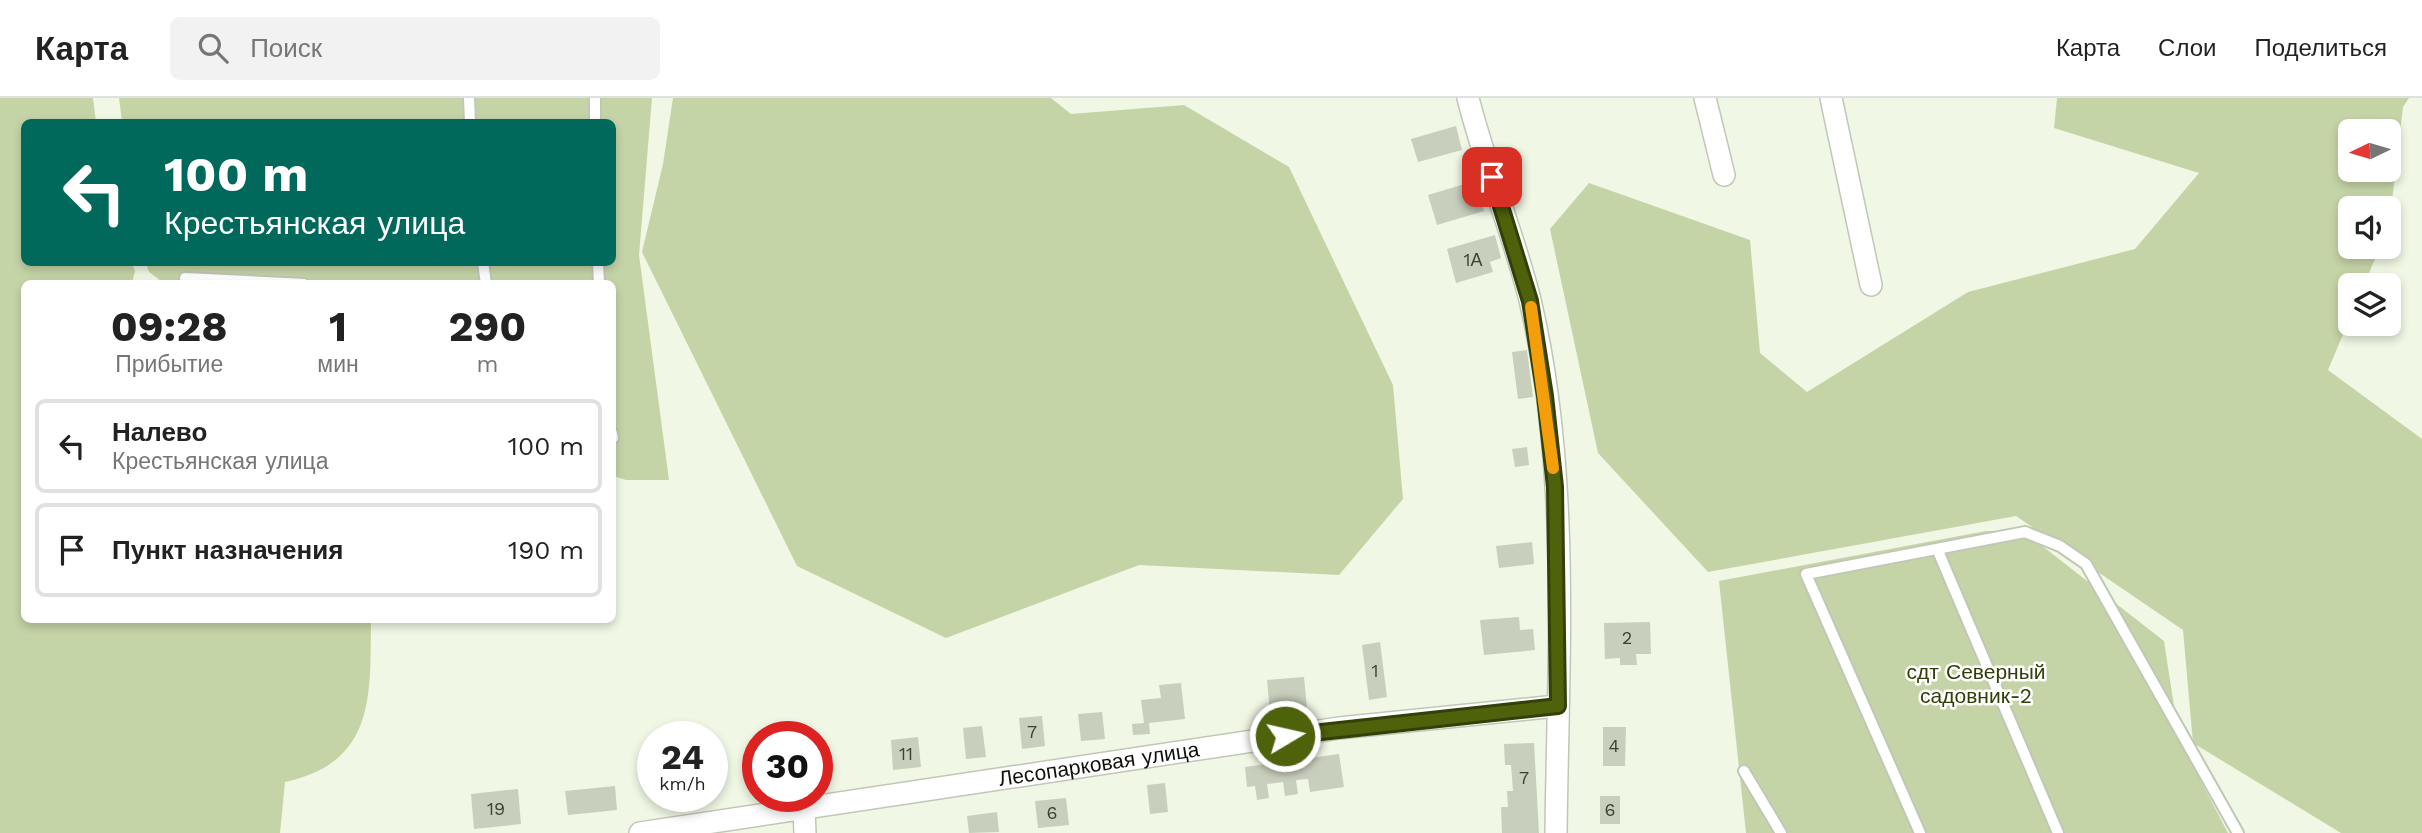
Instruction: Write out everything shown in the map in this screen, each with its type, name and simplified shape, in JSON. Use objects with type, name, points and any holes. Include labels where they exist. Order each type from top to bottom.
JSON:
[{"type":"street","points":[[1468,98],[1530,301],[1545,396],[1555,487],[1558,706],[1556,833]]},
{"type":"street","points":[[1705,98],[1724,175]]},
{"type":"street","points":[[1831,98],[1871,285]]},
{"type":"street","name":"Лесопарковая улица","points":[[833,806],[1339,728],[1558,706]]},
{"type":"street","name":"Лесопарковая улица","points":[[640,833],[790,812]]},
{"type":"street","points":[[804,812],[804,833]]},
{"type":"lane","points":[[469,98],[470,119]]},
{"type":"lane","points":[[595,98],[596,119]]},
{"type":"lane","points":[[185,278],[225,280]]},
{"type":"lane","points":[[1920,833],[1806,574],[1938,551],[2025,532],[2060,546],[2086,564],[2238,833]]},
{"type":"lane","points":[[1938,551],[2058,833]]},
{"type":"lane","points":[[1744,771],[1781,833]]},
{"type":"green space","points":[[0,98],[93,98],[96,119],[21,119],[21,266],[133,266],[135,271],[133,280],[21,280],[21,623],[371,623],[367,699],[362,722],[352,742],[337,759],[315,772],[285,782],[280,833],[0,833]]},
{"type":"green space","points":[[119,98],[652,98],[639,255],[669,480],[626,480],[616,477],[616,280],[160,280],[149,272],[147,266],[616,266],[616,119],[122,119]]},
{"type":"green space","points":[[673,98],[1051,98],[1071,114],[1184,105],[1289,167],[1393,385],[1403,499],[1339,575],[1139,565],[946,638],[797,566],[642,252],[663,164]]},
{"type":"green space","points":[[2057,98],[2409,98],[2403,107],[2401,124],[2401,119],[2338,119],[2338,182],[2394,182],[2393,196],[2338,196],[2338,259],[2375,259],[2369,273],[2338,273],[2338,336],[2342,336],[2328,370],[2422,439],[2422,833],[2341,833],[2193,743],[2183,630],[2016,516],[1708,572],[1598,453],[1550,229],[1589,183],[1750,240],[1760,353],[1807,392],[1968,292],[2135,249],[2199,173],[2054,128]]},
{"type":"green space","name":"сдт Северный садовник-2","points":[[1986,531],[2023,531],[2164,641],[2179,739],[2228,833],[1746,833],[1719,581]]},
{"type":"building","points":[[1456,126],[1462,150],[1418,162],[1411,139]]},
{"type":"building","points":[[1475,181],[1484,211],[1437,225],[1428,195]]},
{"type":"building","points":[[1495,235],[1501,258],[1490,262],[1493,272],[1456,283],[1447,249]]},
{"type":"building","points":[[1527,350],[1533,397],[1518,399],[1512,352]]},
{"type":"building","points":[[1527,447],[1529,465],[1515,467],[1512,449]]},
{"type":"building","points":[[1532,542],[1534,564],[1499,568],[1496,546]]},
{"type":"building","points":[[1519,617],[1520,630],[1533,629],[1535,650],[1484,655],[1480,620]]},
{"type":"building","points":[[1650,622],[1651,654],[1636,654],[1637,665],[1620,665],[1620,658],[1605,659],[1604,623]]},
{"type":"building","points":[[1380,642],[1387,697],[1369,700],[1362,645]]},
{"type":"building","points":[[1304,677],[1307,709],[1270,712],[1267,680]]},
{"type":"building","points":[[1181,683],[1185,719],[1149,723],[1150,734],[1133,735],[1132,724],[1144,723],[1141,700],[1161,698],[1159,685]]},
{"type":"building","points":[[1102,712],[1105,739],[1081,741],[1078,714]]},
{"type":"building","points":[[1042,716],[1045,746],[1022,749],[1019,718]]},
{"type":"building","points":[[982,726],[986,757],[966,759],[963,728]]},
{"type":"building","points":[[1603,727],[1626,727],[1625,766],[1603,766]]},
{"type":"building","points":[[918,737],[921,767],[893,770],[891,740]]},
{"type":"building","points":[[1534,743],[1539,833],[1502,833],[1501,807],[1508,807],[1507,791],[1513,791],[1511,765],[1505,765],[1504,744]]},
{"type":"building","points":[[1339,754],[1344,787],[1310,792],[1308,779],[1296,780],[1298,794],[1285,796],[1283,782],[1267,784],[1269,798],[1257,800],[1255,786],[1247,787],[1245,767]]},
{"type":"building","points":[[1165,783],[1168,812],[1150,814],[1147,785]]},
{"type":"building","points":[[615,786],[617,810],[568,815],[565,791]]},
{"type":"building","points":[[518,789],[521,824],[474,829],[471,794]]},
{"type":"building","points":[[1600,796],[1620,796],[1620,824],[1600,824]]},
{"type":"building","points":[[1066,798],[1069,825],[1038,828],[1035,801]]},
{"type":"building","points":[[997,812],[999,832],[969,833],[967,816]]},
{"type":"slow traffic","points":[[1531,307],[1553,468]]},
{"type":"route","points":[[1285,736],[1558,706],[1555,487],[1545,396],[1530,301],[1492,177]]}]
